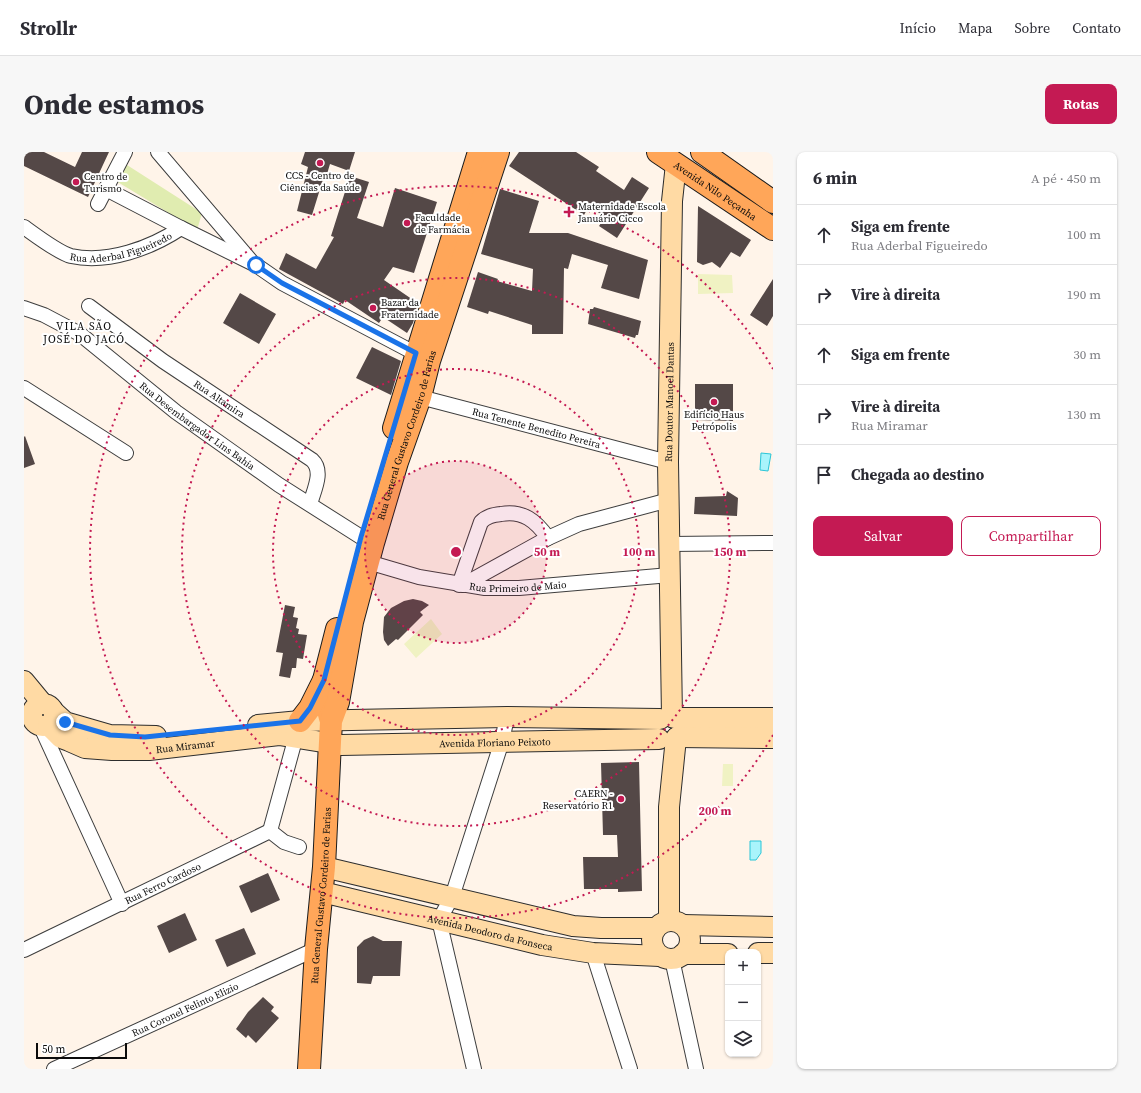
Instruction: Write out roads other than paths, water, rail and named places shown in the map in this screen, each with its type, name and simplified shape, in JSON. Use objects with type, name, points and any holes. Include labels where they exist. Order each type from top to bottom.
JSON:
[{"type":"main road","name":"Rua General Gustavo Cordeiro de Farias","points":[[331,721],[326,703],[324,680],[367,547],[413,392],[479,152]]},
{"type":"main road","name":"Rua General Gustavo Cordeiro de Farias","points":[[423,357],[498,152]]},
{"type":"main road","name":"Avenida Nilo Peçanha","points":[[658,152],[676,164],[764,212],[773,229]]},
{"type":"main road","points":[[707,154],[773,202]]},
{"type":"main road","name":"Rua Doutor Manoel Dantas","points":[[668,738],[680,727],[666,718],[671,639],[668,462],[672,201],[676,164]]},
{"type":"main road","name":"Rua General Gustavo Cordeiro de Farias","points":[[309,1069],[316,949],[324,867],[331,721],[338,702],[367,547]]},
{"type":"main road","name":"Rua Miramar","points":[[24,680],[40,714],[88,730],[110,735],[145,737],[298,729],[331,721]]},
{"type":"main road","points":[[298,729],[324,680]]},
{"type":"main road","points":[[331,721],[507,717],[773,718]]},
{"type":"main road","name":"Rua Miramar","points":[[298,729],[330,744]]},
{"type":"main road","points":[[668,738],[670,807],[670,925]]},
{"type":"main road","name":"Avenida Floriano Peixoto","points":[[330,744],[668,738],[773,738]]},
{"type":"main road","name":"Avenida Deodoro da Fonseca","points":[[324,867],[446,909],[542,945],[593,954],[672,956],[725,954]]},
{"type":"main road","name":"Avenida Deodoro da Fonseca","points":[[322,892],[573,926],[601,928],[670,925],[773,927]]},
{"type":"main road","points":[[670,925],[690,937],[690,943],[672,956],[653,946],[652,939],[670,925]]},
{"type":"main road","points":[[761,953],[773,953]]},
{"type":"street","points":[[98,204],[125,152]]},
{"type":"street","points":[[158,152],[256,265]]},
{"type":"street","points":[[106,189],[181,228]]},
{"type":"street","name":"Rua Aderbal Figueiredo","points":[[24,227],[70,256],[91,257],[133,252],[153,244],[181,228],[256,265],[282,283],[423,357]]},
{"type":"street","name":"Rua Altamira","points":[[89,306],[164,361],[318,465],[319,471],[310,504]]},
{"type":"street","name":"Rua Desembargador Lins Bahia","points":[[24,308],[44,315],[80,334],[176,412],[279,485],[310,504],[367,547]]},
{"type":"street","points":[[24,388],[126,453]]},
{"type":"street","name":"Rua Tenente Benedito Pereira","points":[[413,392],[668,462]]},
{"type":"street","points":[[461,585],[548,538],[579,524],[669,500]]},
{"type":"street","points":[[461,585],[481,522],[487,517],[516,512],[538,524],[548,538]]},
{"type":"street","points":[[670,544],[773,543]]},
{"type":"street","name":"Rua Primeiro de Maio","points":[[367,547],[419,577],[485,588],[519,588],[670,575]]},
{"type":"street","points":[[40,714],[122,904]]},
{"type":"street","points":[[474,1069],[446,909],[502,741],[507,717]]},
{"type":"street","points":[[298,729],[270,831],[284,842],[299,846]]},
{"type":"street","name":"Rua Ferro Cardoso","points":[[24,950],[122,904],[270,831]]},
{"type":"street","name":"Rua Coronel Felinto Elizio","points":[[54,1069],[316,949]]},
{"type":"street","points":[[593,954],[630,1069]]},
{"type":"street","points":[[672,956],[696,1069]]},
{"type":"water","points":[[761,453],[771,454],[768,471],[760,470]]},
{"type":"water","points":[[750,841],[761,841],[761,853],[756,860],[750,860]]},
{"type":"place","name":"CCS - Centro de Ciências da Saúde","points":[[320,163]]},
{"type":"place","name":"Centro de Turismo","points":[[76,182]]},
{"type":"place","name":"Maternidade Escola Januário Cicco","points":[[569,212]]},
{"type":"place","name":"Faculdade de Farmácia","points":[[407,223]]},
{"type":"place","name":"Bazar da Fraternidade","points":[[373,308]]},
{"type":"place","name":"Edifício Haus Petrópolis","points":[[714,402]]},
{"type":"place","name":"CAERN - Reservatório R1","points":[[621,799]]},
{"type":"district","name":"VILA SÃO JOSÉ DO JACÓ","points":[[84,332]]}]
